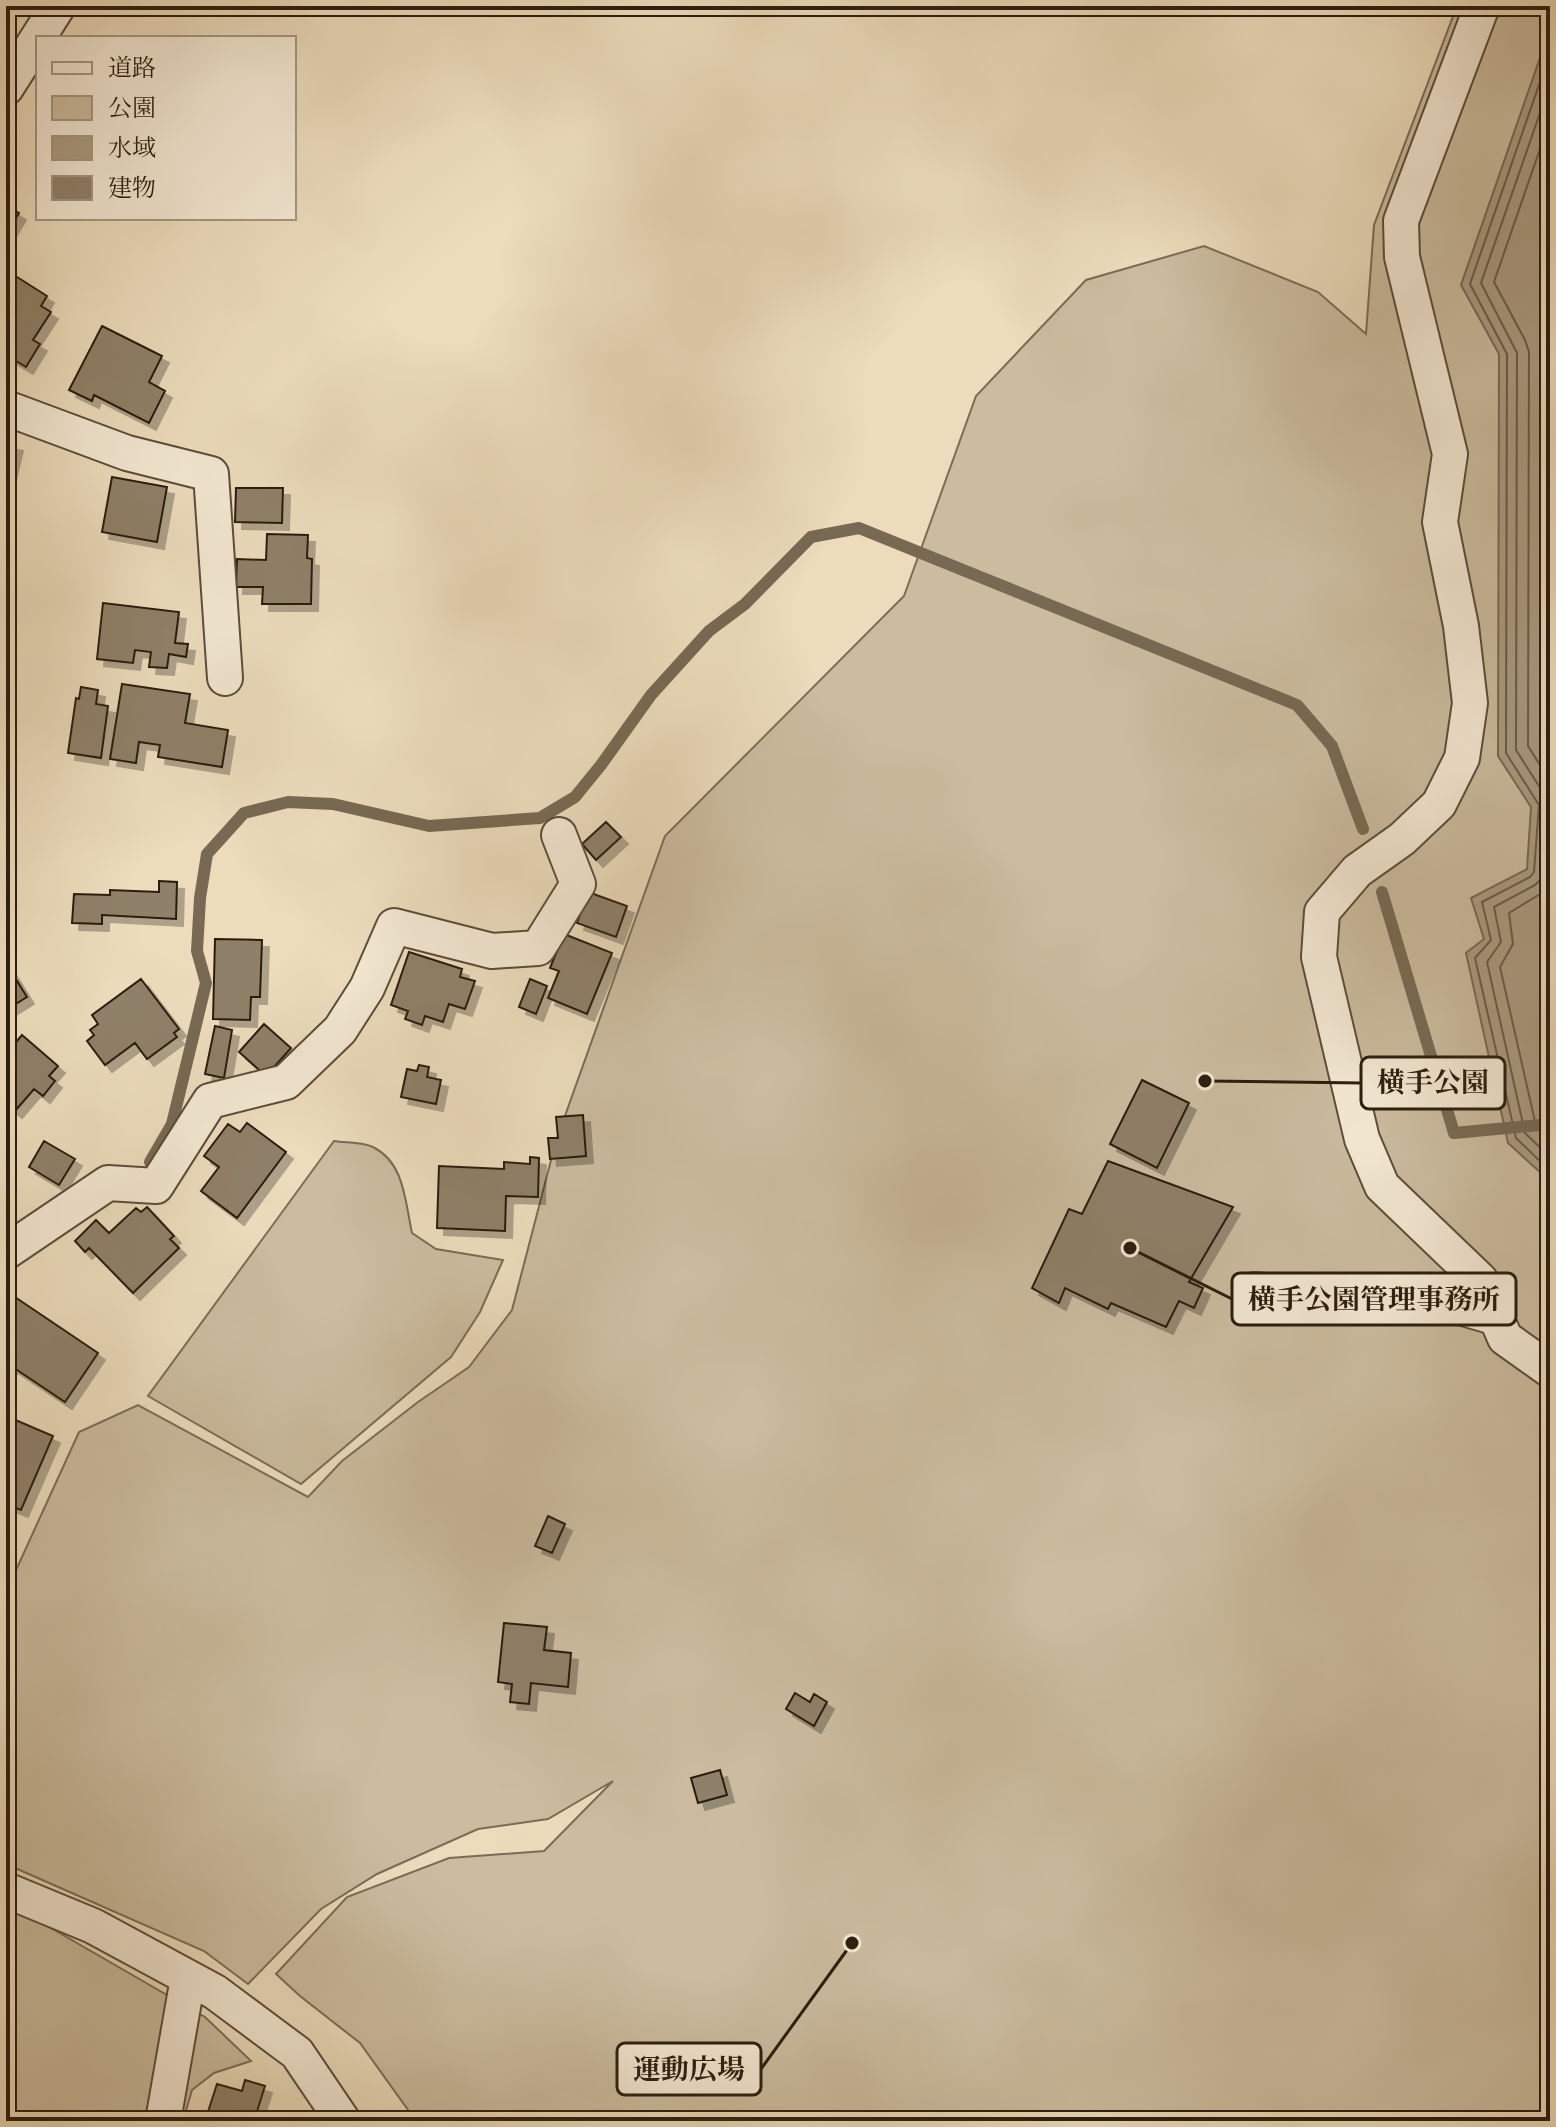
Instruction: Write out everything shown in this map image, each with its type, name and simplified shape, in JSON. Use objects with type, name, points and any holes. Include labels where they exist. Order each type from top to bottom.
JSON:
[{"type":"street","points":[[39,36],[58,6]]},
{"type":"street","points":[[1482,6],[1401,221],[1402,257],[1450,454],[1440,522],[1461,626],[1470,703],[1462,758],[1439,804],[1402,839],[1357,871],[1322,912],[1319,957],[1362,1139],[1382,1186],[1480,1280],[1505,1338],[1550,1370]]},
{"type":"street","points":[[6,88],[36,41]]},
{"type":"street","points":[[6,408],[127,453],[211,474],[225,678]]},
{"type":"street","points":[[6,1252],[108,1183],[156,1186],[210,1101],[286,1082],[340,1030],[367,988],[394,926],[492,951],[538,948],[578,884],[559,835]]},
{"type":"street","points":[[6,1890],[93,1926],[215,1992],[297,2053],[343,2121]]},
{"type":"street","points":[[163,2121],[188,1978]]},
{"type":"lane","points":[[1253,1282],[1368,1289],[1500,1327]]},
{"type":"green space","points":[[1457,6],[1550,6],[1550,2121],[416,2121],[360,2043],[276,1974],[347,1897],[449,1858],[544,1851],[613,1781],[548,1819],[478,1829],[377,1874],[321,1909],[248,1984],[204,1951],[6,1864],[6,1592],[79,1432],[138,1405],[308,1497],[342,1461],[469,1367],[512,1310],[556,1141],[665,836],[904,596],[976,396],[1086,280],[1204,246],[1318,292],[1366,334],[1374,225]]},
{"type":"green space","points":[[334,1141],[373,1147],[392,1163],[402,1184],[412,1233],[436,1249],[503,1260],[480,1312],[451,1357],[301,1484],[148,1396]]},
{"type":"green space","points":[[6,1902],[205,2017],[251,2061],[214,2073],[192,2090],[183,2121],[6,2121]]},
{"type":"water","points":[[1550,29],[1550,1210],[1541,1173],[1508,1143],[1466,953],[1484,939],[1471,898],[1527,869],[1531,807],[1498,756],[1499,354],[1461,285]]},
{"type":"building","points":[[6,205],[19,213],[6,235]]},
{"type":"building","points":[[6,270],[47,296],[41,306],[51,312],[33,340],[40,344],[26,367],[6,355]]},
{"type":"building","points":[[102,326],[162,356],[149,382],[165,391],[149,423],[94,395],[92,401],[69,390]]},
{"type":"building","points":[[6,442],[16,444],[8,477],[6,476]]},
{"type":"building","points":[[112,477],[167,487],[157,542],[102,532]]},
{"type":"building","points":[[236,488],[283,488],[282,523],[235,522]]},
{"type":"building","points":[[267,534],[308,535],[307,558],[312,559],[311,604],[262,604],[263,587],[236,587],[237,559],[266,560]]},
{"type":"building","points":[[103,603],[179,612],[175,643],[188,644],[186,657],[169,654],[167,668],[149,667],[151,652],[135,650],[133,663],[97,659]]},
{"type":"building","points":[[122,684],[190,694],[185,723],[228,730],[222,767],[158,757],[160,745],[139,742],[136,763],[110,759]]},
{"type":"building","points":[[81,687],[98,690],[96,704],[108,706],[101,758],[68,753],[76,698],[79,699]]},
{"type":"building","points":[[606,822],[621,837],[596,860],[582,844]]},
{"type":"building","points":[[159,881],[177,882],[176,919],[102,915],[102,924],[72,923],[74,894],[110,895],[110,890],[159,892]]},
{"type":"building","points":[[588,892],[627,906],[616,937],[577,923]]},
{"type":"building","points":[[564,934],[612,953],[587,1014],[548,998],[559,971],[550,968]]},
{"type":"building","points":[[215,939],[262,940],[260,997],[251,997],[250,1020],[213,1019]]},
{"type":"building","points":[[409,952],[462,969],[460,977],[475,981],[465,1009],[449,1004],[443,1022],[425,1016],[422,1025],[405,1019],[408,1011],[391,1005]]},
{"type":"building","points":[[6,963],[27,997],[6,1010]]},
{"type":"building","points":[[141,979],[179,1029],[174,1033],[177,1037],[147,1059],[135,1043],[105,1065],[87,1041],[94,1035],[90,1030],[98,1024],[92,1015]]},
{"type":"building","points":[[530,979],[547,986],[536,1014],[519,1007]]},
{"type":"building","points":[[264,1024],[291,1048],[266,1076],[239,1052]]},
{"type":"building","points":[[215,1026],[232,1030],[224,1078],[205,1074]]},
{"type":"building","points":[[22,1035],[58,1066],[49,1076],[55,1081],[43,1096],[34,1089],[15,1111],[9,1106],[6,1109],[6,1054]]},
{"type":"building","points":[[419,1065],[429,1067],[427,1077],[441,1080],[436,1104],[401,1097],[407,1069],[417,1071]]},
{"type":"building","points":[[1142,1080],[1189,1103],[1157,1168],[1110,1144]]},
{"type":"building","points":[[583,1115],[586,1156],[550,1159],[548,1138],[558,1138],[556,1117]]},
{"type":"building","points":[[247,1123],[286,1152],[237,1218],[201,1191],[219,1167],[204,1156],[228,1124],[240,1132]]},
{"type":"building","points":[[44,1141],[75,1159],[59,1185],[29,1167]]},
{"type":"building","points":[[530,1157],[539,1158],[538,1197],[506,1196],[505,1231],[437,1228],[439,1166],[504,1169],[504,1162],[530,1164]]},
{"type":"building","points":[[1108,1161],[1233,1207],[1189,1282],[1203,1288],[1194,1308],[1179,1301],[1166,1327],[1111,1303],[1108,1309],[1065,1288],[1059,1303],[1032,1288],[1069,1209],[1082,1214]]},
{"type":"building","points":[[147,1207],[174,1236],[170,1239],[179,1248],[133,1293],[89,1248],[85,1252],[75,1241],[96,1220],[109,1233],[136,1208],[141,1212]]},
{"type":"building","points":[[6,1291],[98,1353],[65,1402],[11,1366],[6,1370]]},
{"type":"building","points":[[6,1416],[53,1436],[21,1510],[6,1504]]},
{"type":"building","points":[[548,1516],[565,1524],[552,1553],[535,1546]]},
{"type":"building","points":[[504,1623],[547,1627],[544,1650],[571,1653],[568,1687],[531,1683],[529,1704],[510,1702],[512,1684],[498,1682]]},
{"type":"building","points":[[795,1693],[810,1702],[814,1694],[827,1702],[814,1726],[786,1709]]},
{"type":"building","points":[[720,1770],[727,1795],[698,1803],[691,1778]]},
{"type":"building","points":[[245,2080],[265,2086],[254,2121],[205,2121],[217,2084],[242,2091]]},
{"type":"waterway","points":[[150,1162],[172,1124],[206,983],[197,951],[200,898],[207,854],[244,813],[288,802],[333,804],[429,826],[540,818],[575,797],[651,695],[709,631],[745,604],[811,537],[859,528],[1297,705],[1332,746],[1363,829]]},
{"type":"waterway","points":[[1382,892],[1454,1133],[1550,1124]]},
{"type":"place","name":"横手公園","points":[[1205,1081]]},
{"type":"place","name":"横手公園管理事務所","points":[[1130,1248]]},
{"type":"place","name":"運動広場","points":[[852,1943]]}]
